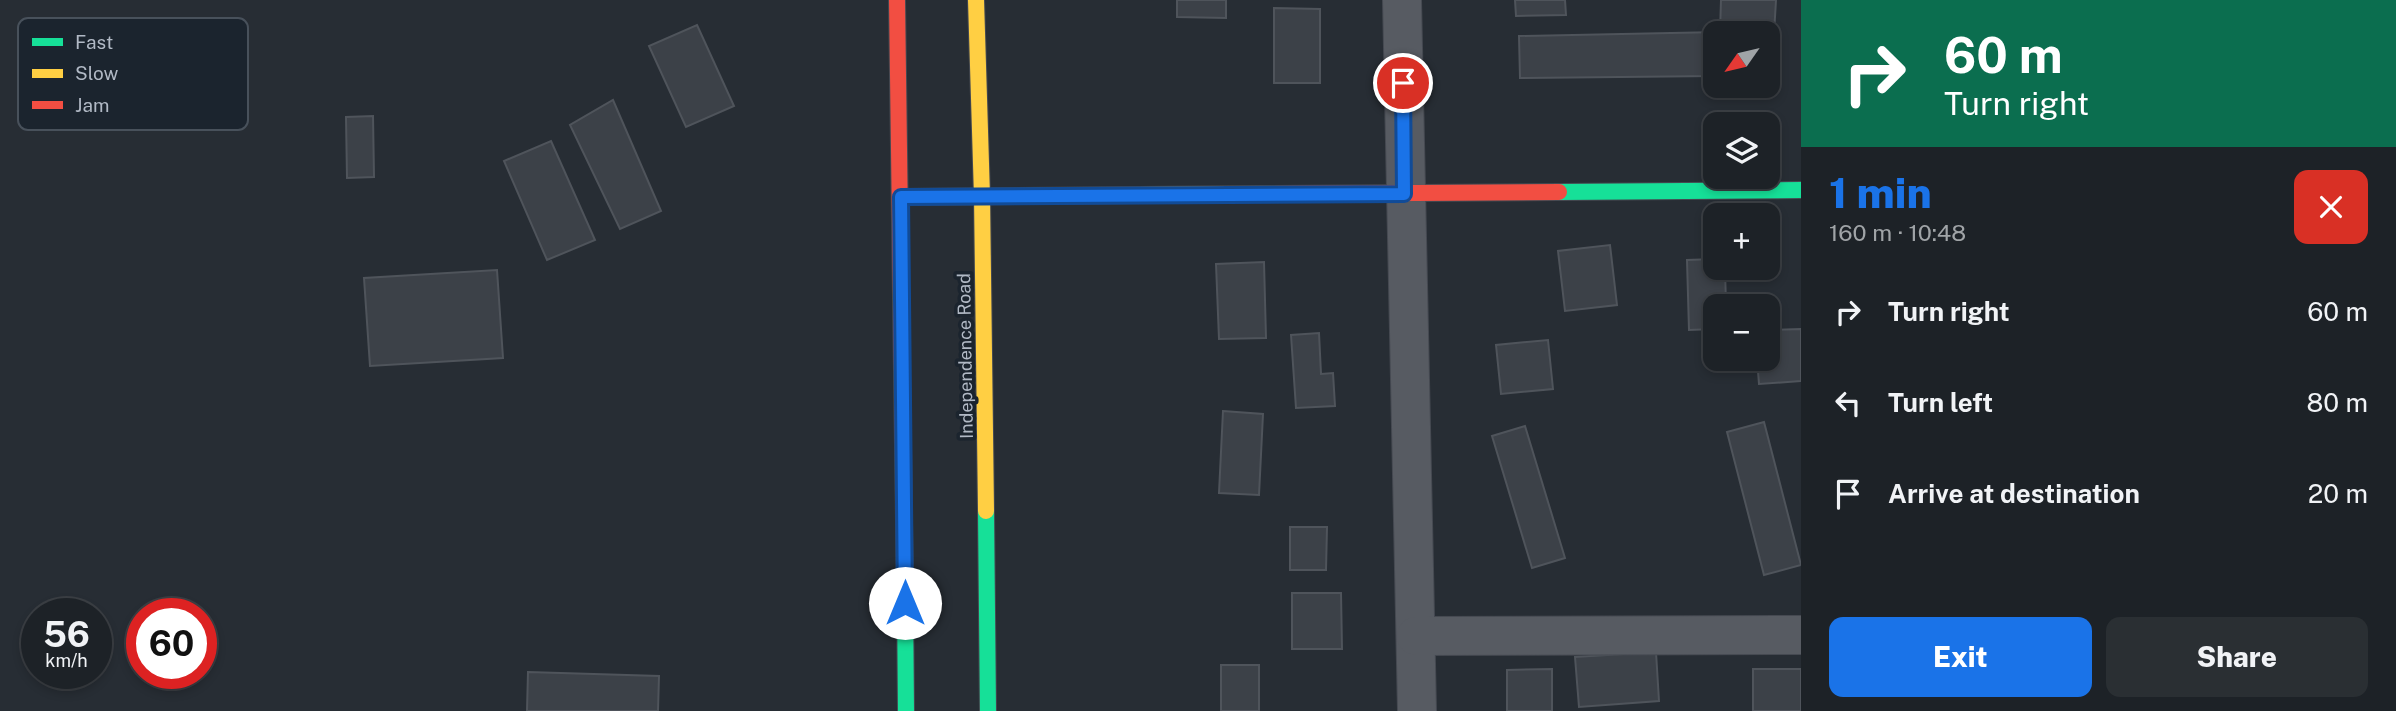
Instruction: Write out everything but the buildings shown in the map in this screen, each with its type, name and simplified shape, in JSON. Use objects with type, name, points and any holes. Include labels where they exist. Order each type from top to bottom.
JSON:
[{"type":"main road","points":[[897,0],[906,711]]},
{"type":"main road","name":"Independence Road","points":[[976,0],[982,196],[988,711]]},
{"type":"main road","points":[[901,197],[1801,190]]},
{"type":"street","points":[[1402,0],[1417,711]]},
{"type":"street","points":[[1416,636],[1801,635]]},
{"type":"traffic: fast","points":[[1559,192],[1801,190]]},
{"type":"traffic: fast","points":[[986,511],[988,711]]},
{"type":"traffic: fast","points":[[905,596],[906,711]]},
{"type":"traffic: slow","points":[[976,0],[982,196],[986,511]]},
{"type":"traffic: slow","points":[[901,197],[1259,194]]},
{"type":"traffic: jam","points":[[897,0],[905,596]]},
{"type":"traffic: jam","points":[[1259,194],[1559,192]]},
{"type":"route","points":[[905,603],[901,197],[1404,194],[1403,83]]}]
